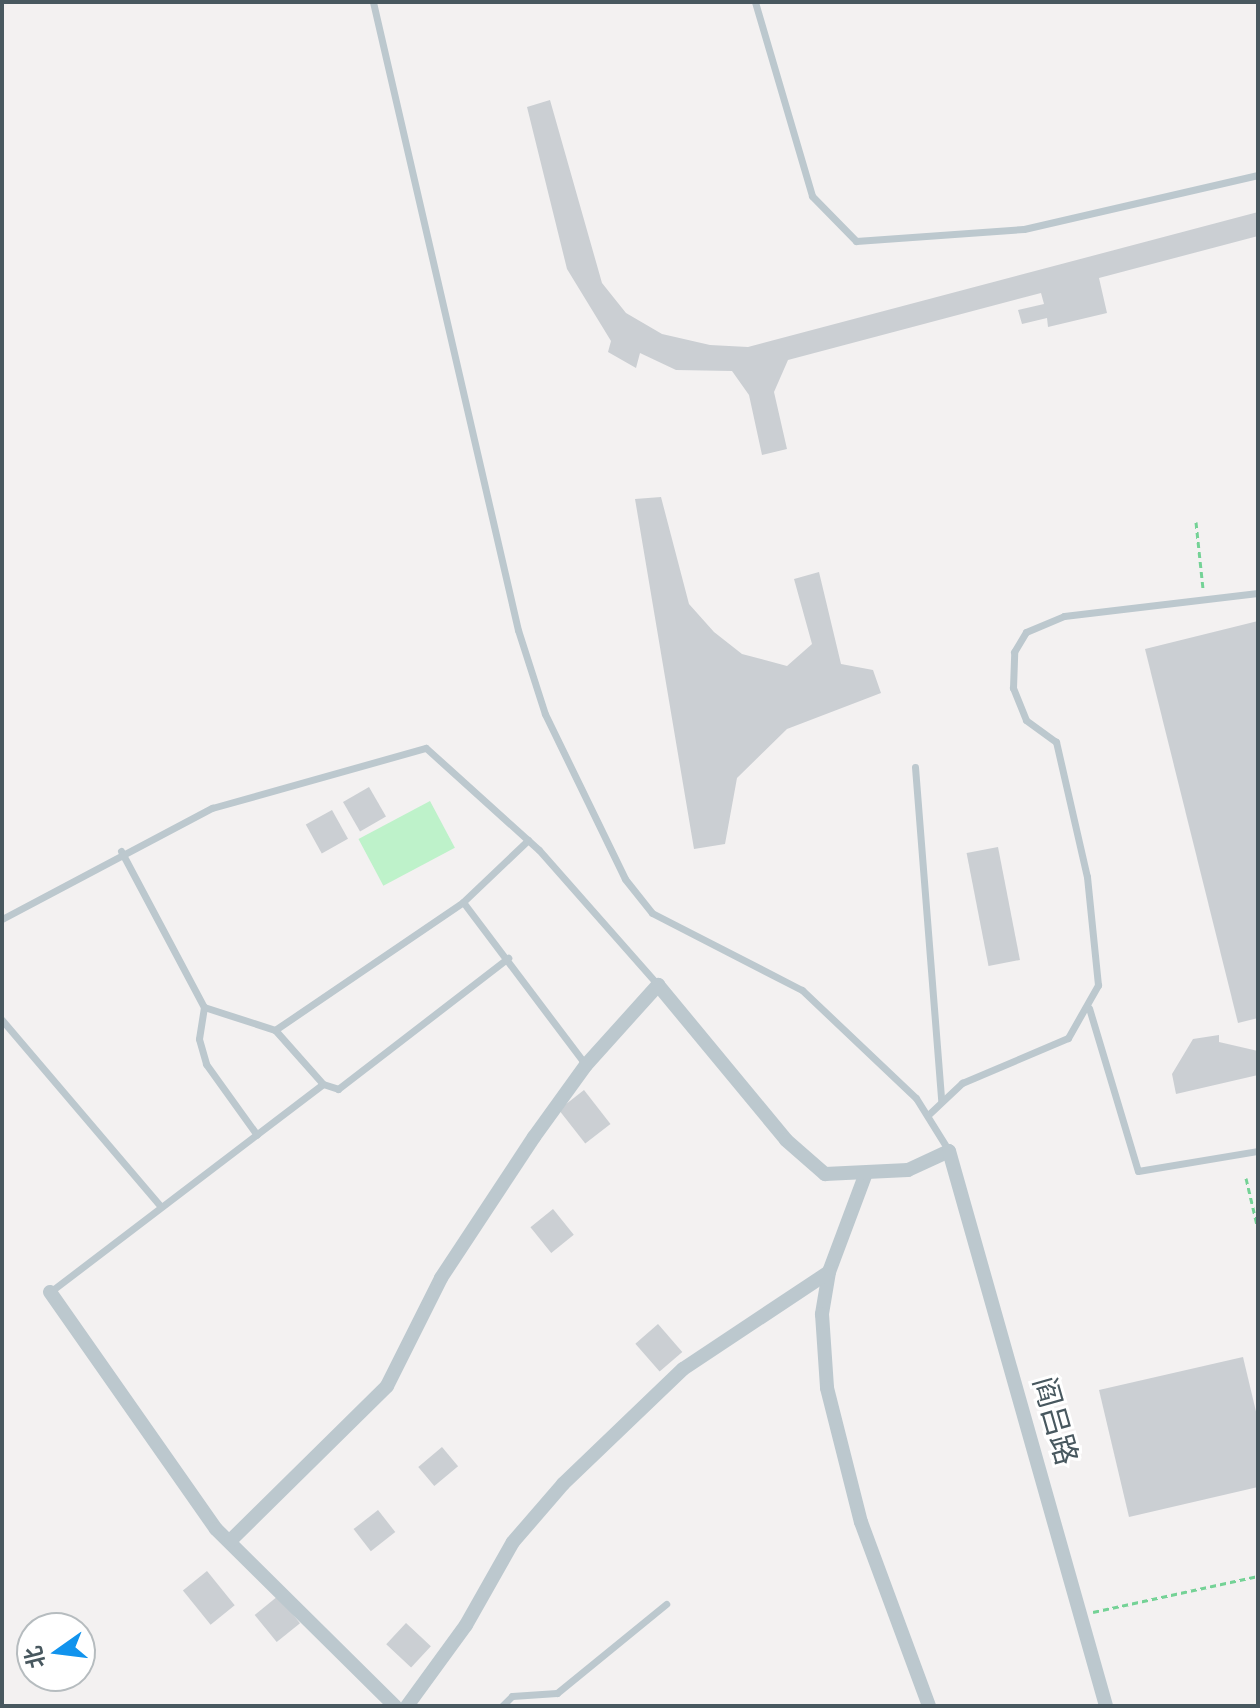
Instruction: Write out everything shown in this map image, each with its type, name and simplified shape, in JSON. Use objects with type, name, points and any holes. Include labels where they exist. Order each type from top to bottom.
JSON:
[{"type":"street","points":[[231,1540],[387,1386],[441,1278],[586,1065],[658,985],[786,1140],[825,1174],[908,1170],[949,1151]]},
{"type":"street","name":"阎吕路","points":[[949,1151],[1106,1706]]},
{"type":"street","points":[[871,1173],[829,1272],[823,1347],[836,1433],[897,1637],[928,1706]]},
{"type":"street","points":[[407,1706],[466,1625],[513,1542],[563,1484],[683,1369],[829,1272]]},
{"type":"street","points":[[50,1292],[231,1540],[395,1706]]},
{"type":"lane","points":[[373,2],[518,630],[545,714],[625,879],[652,913],[802,990],[928,1115],[949,1151]]},
{"type":"lane","points":[[755,2],[812,196],[856,241],[1024,229],[1258,175]]},
{"type":"lane","points":[[928,1115],[962,1083],[1068,1038],[1089,1008],[1101,963],[1087,877],[1056,742],[1026,720],[1013,688],[1014,652],[1026,632],[1064,616],[1205,604],[1258,593]]},
{"type":"lane","points":[[2,919],[121,851],[212,808],[426,748],[528,840],[658,985]]},
{"type":"lane","points":[[915,767],[941,1100]]},
{"type":"lane","points":[[275,1030],[463,902],[528,840]]},
{"type":"lane","points":[[121,851],[204,1007],[206,1064],[257,1135]]},
{"type":"lane","points":[[463,902],[586,1065]]},
{"type":"lane","points":[[204,1007],[275,1030],[323,1084],[338,1089],[508,958]]},
{"type":"lane","points":[[1089,1008],[1138,1171],[1258,1151]]},
{"type":"lane","points":[[2,1020],[161,1207]]},
{"type":"lane","points":[[50,1292],[323,1084]]},
{"type":"lane","points":[[502,1706],[512,1696],[557,1693],[666,1604]]},
{"type":"path","points":[[1196,522],[1205,604]]},
{"type":"path","points":[[1246,1178],[1258,1229]]},
{"type":"path","points":[[1082,1614],[1258,1576]]},
{"type":"green space","points":[[430,801],[455,848],[383,886],[358,839]]},
{"type":"building","points":[[550,100],[602,283],[626,313],[662,334],[710,345],[748,347],[1258,212],[1258,236],[1099,278],[1107,313],[1048,327],[1047,318],[1022,324],[1018,310],[1044,304],[1041,293],[788,360],[774,392],[787,449],[762,455],[749,395],[732,371],[676,370],[640,353],[636,368],[608,352],[611,341],[567,269],[527,107]]},
{"type":"building","points":[[661,497],[689,604],[714,632],[742,654],[787,666],[812,644],[794,579],[819,572],[841,664],[873,670],[881,693],[787,729],[737,778],[725,844],[694,849],[635,499]]},
{"type":"building","points":[[1258,621],[1258,1018],[1238,1023],[1145,649]]},
{"type":"building","points":[[369,787],[386,816],[360,831],[343,802]]},
{"type":"building","points":[[332,810],[348,839],[322,853],[306,825]]},
{"type":"building","points":[[998,847],[1020,960],[989,966],[967,853]]},
{"type":"building","points":[[1219,1035],[1219,1042],[1258,1051],[1258,1075],[1176,1094],[1172,1074],[1193,1039]]},
{"type":"building","points":[[584,1090],[610,1124],[585,1144],[559,1110]]},
{"type":"building","points":[[553,1209],[574,1235],[551,1253],[530,1227]]},
{"type":"building","points":[[658,1324],[682,1352],[660,1372],[635,1344]]},
{"type":"building","points":[[1243,1357],[1258,1420],[1258,1487],[1129,1517],[1099,1390]]},
{"type":"building","points":[[442,1447],[458,1466],[434,1486],[418,1467]]},
{"type":"building","points":[[378,1510],[395,1532],[371,1551],[354,1529]]},
{"type":"building","points":[[207,1571],[235,1605],[211,1625],[183,1591]]},
{"type":"building","points":[[278,1596],[300,1623],[277,1642],[255,1615]]},
{"type":"building","points":[[406,1623],[431,1646],[411,1667],[386,1644]]}]
